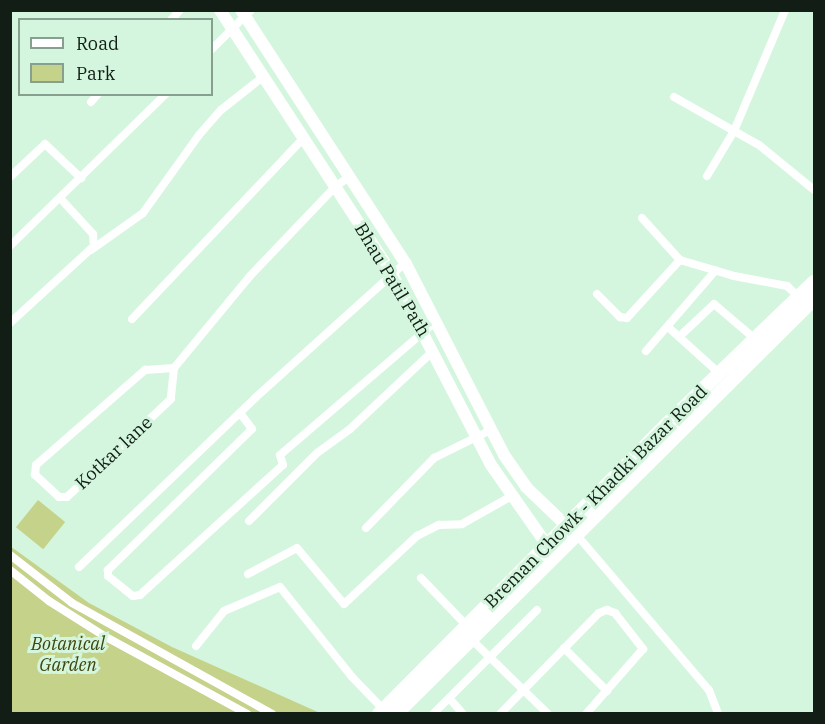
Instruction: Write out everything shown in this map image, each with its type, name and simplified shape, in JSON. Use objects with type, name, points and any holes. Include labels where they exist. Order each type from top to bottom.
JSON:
[{"type":"main road","name":"Bhau Patil Path","points":[[220,10],[391,272],[510,497],[551,550]]},
{"type":"main road","name":"Bhau Patil Path","points":[[246,12],[405,263],[491,430],[526,487],[572,530]]},
{"type":"main road","name":"Breman Chowk - Khadki Bazar Road","points":[[572,530],[720,373],[814,282]]},
{"type":"main road","name":"Breman Chowk - Khadki Bazar Road","points":[[387,712],[551,550],[814,299]]},
{"type":"main road","points":[[444,372],[457,365]]},
{"type":"street","points":[[707,176],[734,131],[785,10]]},
{"type":"street","points":[[213,48],[246,12]]},
{"type":"street","points":[[10,323],[91,250],[142,213],[199,135],[221,110],[263,77]]},
{"type":"street","points":[[91,102],[96,96]]},
{"type":"street","points":[[10,246],[164,96]]},
{"type":"street","points":[[674,96],[759,145],[814,190]]},
{"type":"street","points":[[132,319],[303,139]]},
{"type":"street","points":[[10,177],[45,144],[81,178]]},
{"type":"street","points":[[174,368],[250,276],[335,187],[349,177]]},
{"type":"street","points":[[60,198],[93,234],[95,242],[91,250]]},
{"type":"street","points":[[642,218],[680,260],[715,271],[787,286],[799,297]]},
{"type":"street","points":[[597,294],[620,317],[627,318],[680,260]]},
{"type":"street","points":[[79,567],[391,272],[405,263]]},
{"type":"street","points":[[646,351],[715,271]]},
{"type":"street","points":[[679,338],[714,304],[754,339]]},
{"type":"street","points":[[240,413],[252,429],[108,570],[108,576],[133,596],[140,595],[283,465],[280,455],[422,329],[435,322]]},
{"type":"street","points":[[668,327],[720,373]]},
{"type":"street","points":[[249,521],[317,453],[434,351]]},
{"type":"street","name":"Kotkar lane","points":[[174,368],[171,399],[67,497],[59,496],[35,475],[36,465],[145,370],[174,368]]},
{"type":"street","points":[[366,528],[435,458],[491,430]]},
{"type":"street","points":[[248,574],[297,549],[344,604],[417,536],[438,525],[462,524],[490,505],[510,497]]},
{"type":"street","points":[[572,530],[709,690],[718,714]]},
{"type":"street","points":[[10,555],[72,603],[272,714]]},
{"type":"street","points":[[10,570],[49,601],[106,637],[248,714]]},
{"type":"street","points":[[421,578],[490,658],[548,714]]},
{"type":"street","points":[[195,646],[224,611],[280,587],[352,677],[387,712]]},
{"type":"street","points":[[433,714],[537,610]]},
{"type":"street","points":[[500,714],[599,613],[615,614],[643,649],[586,714]]},
{"type":"street","points":[[564,648],[607,691]]},
{"type":"street","points":[[450,699],[463,714]]},
{"type":"green space","points":[[38,500],[65,522],[43,549],[16,527]]},
{"type":"green space","name":"Botanical Garden","points":[[10,546],[89,603],[172,647],[320,713],[11,713]]}]
